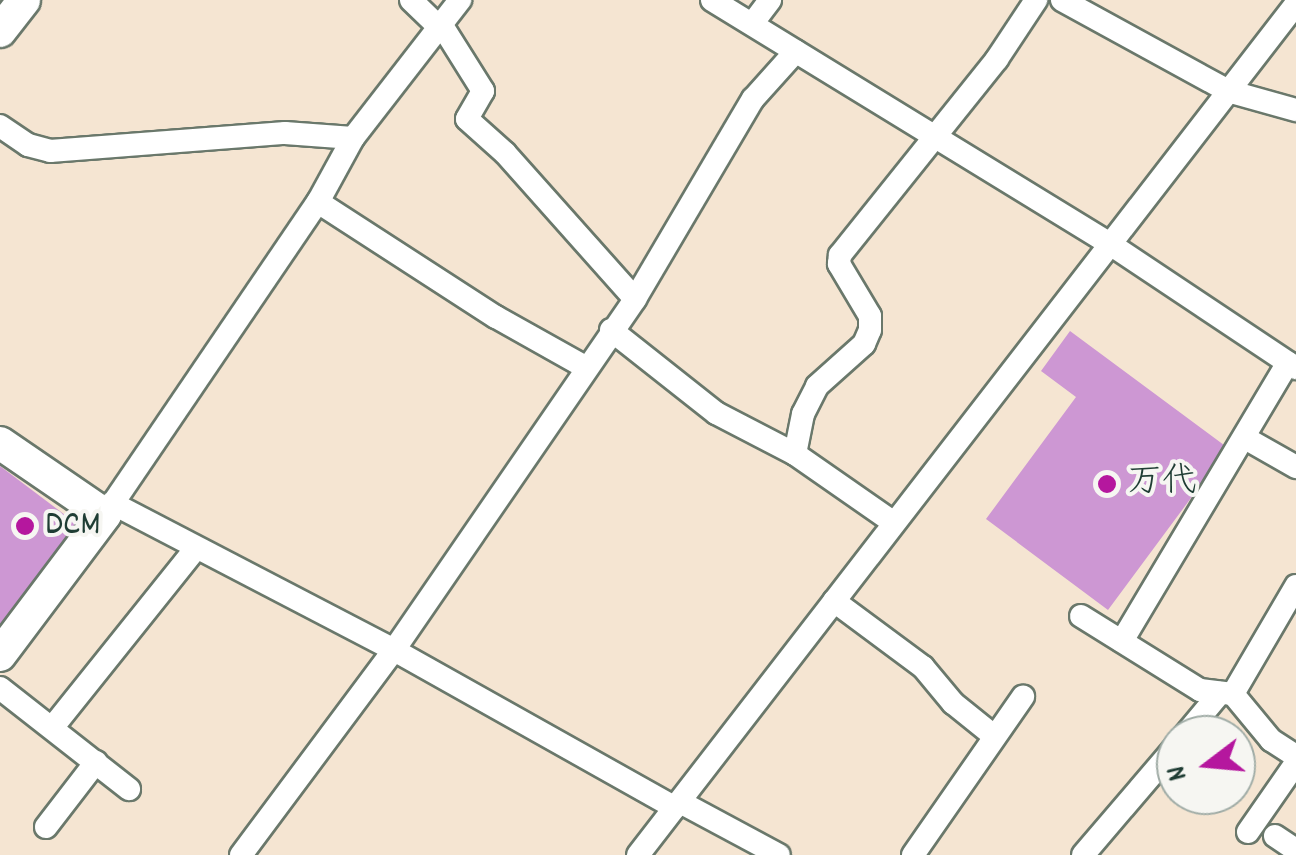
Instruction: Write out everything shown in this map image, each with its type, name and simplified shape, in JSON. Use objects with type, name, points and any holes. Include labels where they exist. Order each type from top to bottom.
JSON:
[{"type":"main road","points":[[0,31],[24,0]]},
{"type":"main road","points":[[0,443],[108,509],[0,655]]},
{"type":"street","points":[[411,0],[440,26],[483,91],[467,119],[505,153],[572,233],[635,299]]},
{"type":"street","points":[[460,0],[353,138],[318,202],[108,509],[196,548],[394,650],[678,805],[779,855]]},
{"type":"street","points":[[712,0],[1113,246],[1292,366],[1122,641]]},
{"type":"street","points":[[752,24],[770,0]]},
{"type":"street","points":[[795,454],[803,414],[818,386],[864,344],[870,330],[870,316],[839,264],[840,255],[936,138],[1036,0]]},
{"type":"street","points":[[1062,0],[1228,91],[1296,110]]},
{"type":"street","points":[[638,855],[893,522],[1113,246],[1296,4]]},
{"type":"street","points":[[241,855],[394,650],[610,330],[635,299],[753,99],[796,52]]},
{"type":"street","points":[[0,126],[28,146],[50,151],[285,134],[353,138]]},
{"type":"street","points":[[318,202],[496,317],[585,367]]},
{"type":"street","points":[[610,330],[716,414],[795,454],[893,522]]},
{"type":"street","points":[[1245,438],[1296,467]]},
{"type":"street","points":[[52,728],[196,548]]},
{"type":"street","points":[[1205,715],[1226,694],[1296,586]]},
{"type":"street","points":[[834,601],[923,667],[953,703],[994,736]]},
{"type":"street","points":[[1080,616],[1200,690],[1226,694],[1296,759],[1260,801],[1248,832]]},
{"type":"street","points":[[0,688],[130,788]]},
{"type":"street","points":[[913,855],[1022,697]]},
{"type":"street","points":[[46,827],[96,762]]},
{"type":"street","points":[[1083,855],[1156,769]]},
{"type":"building","name":"万代","points":[[1070,331],[1228,448],[1108,610],[986,519],[1076,397],[1041,371]]},
{"type":"building","points":[[0,466],[81,527],[0,635]]},
{"type":"place","name":"万代","points":[[1107,484]]},
{"type":"place","name":"DCM","points":[[25,526]]}]
